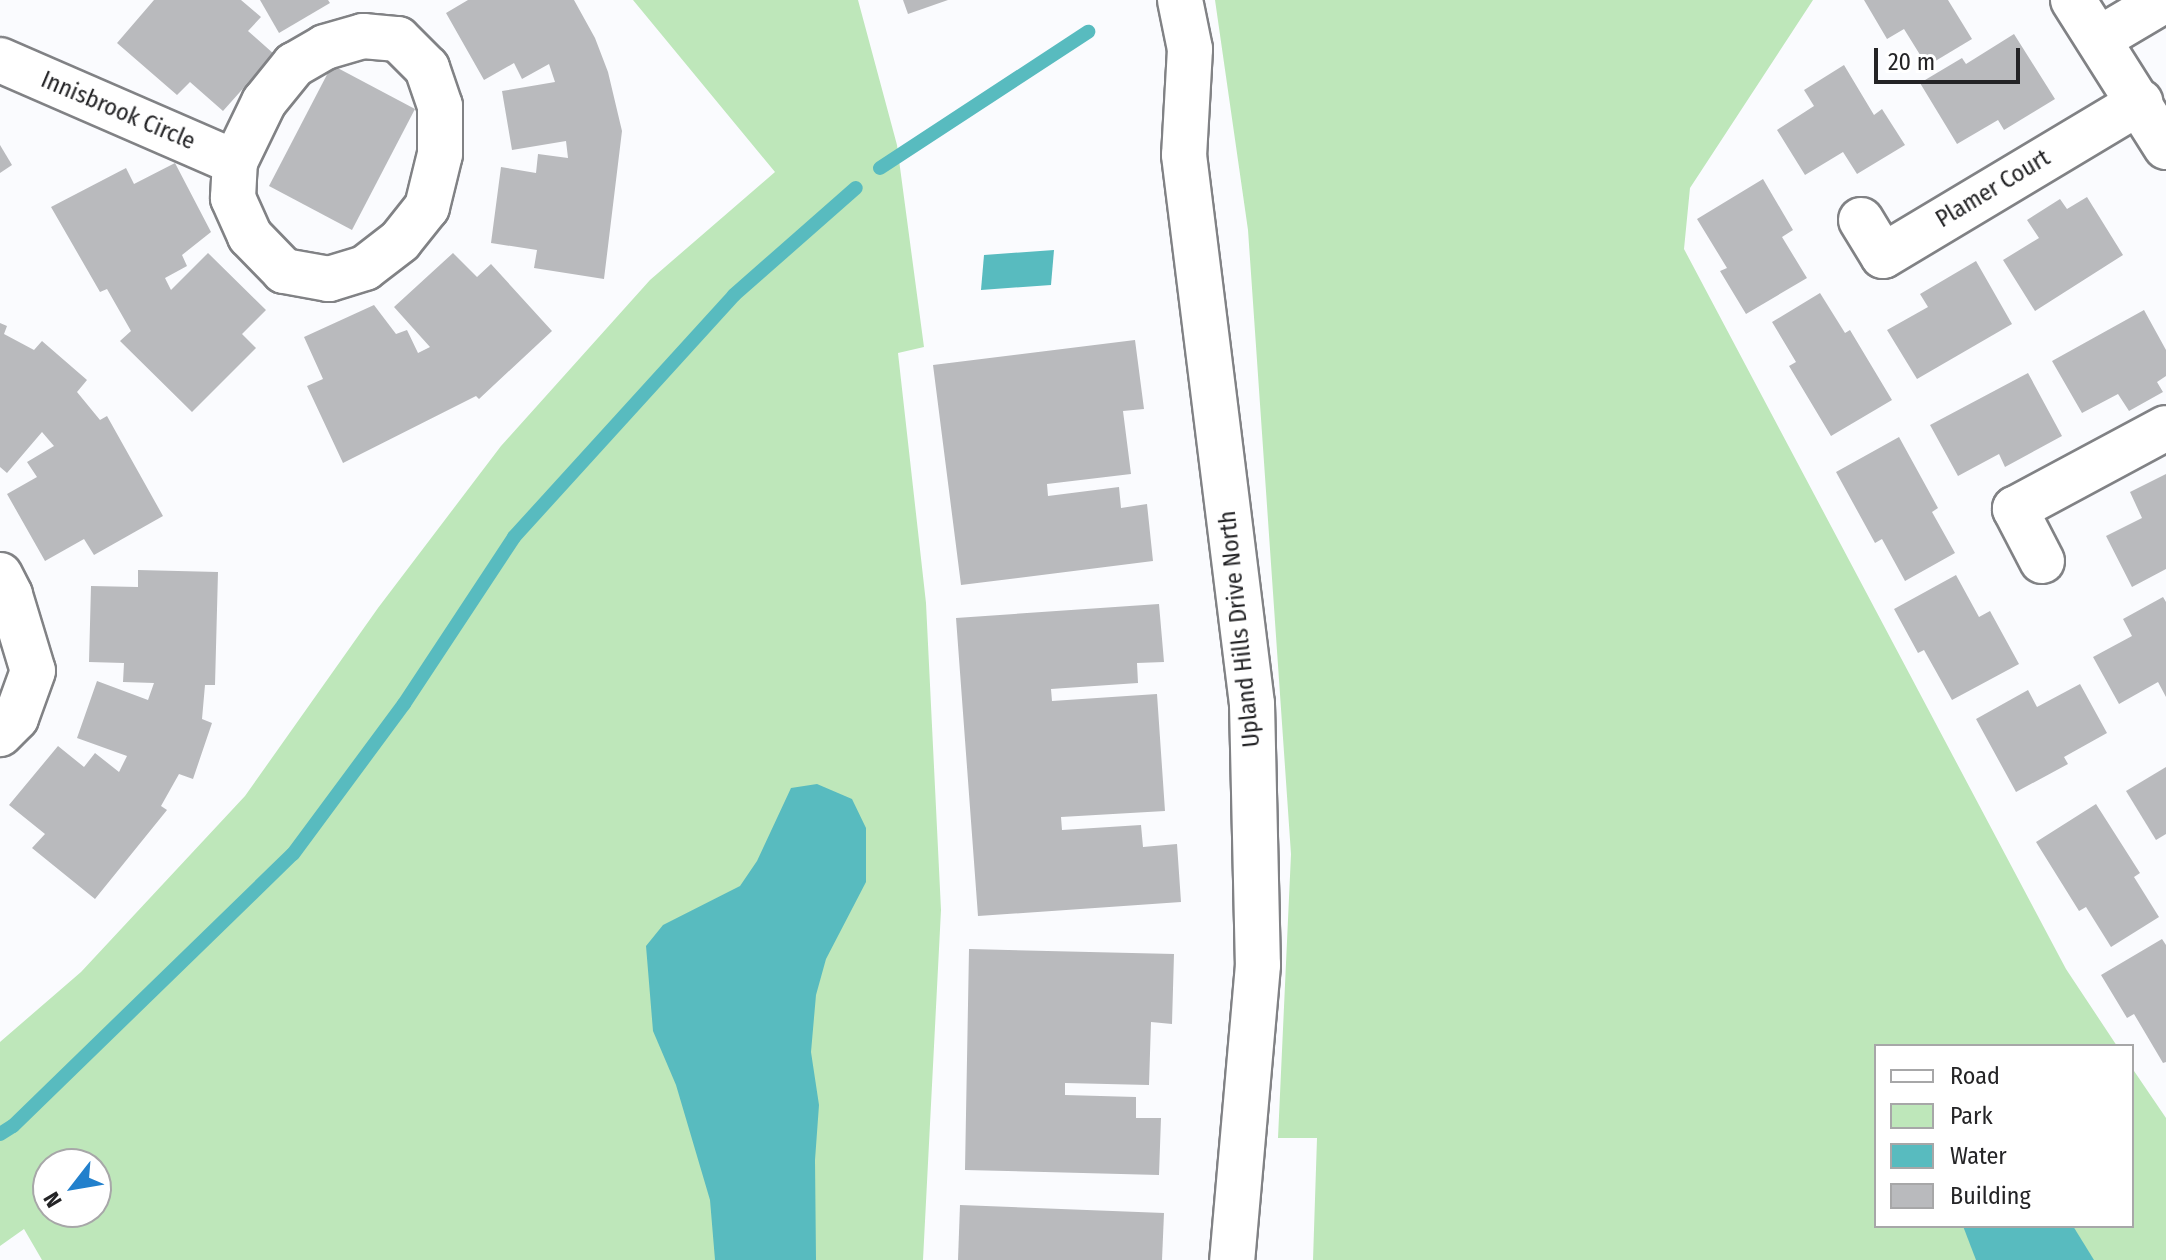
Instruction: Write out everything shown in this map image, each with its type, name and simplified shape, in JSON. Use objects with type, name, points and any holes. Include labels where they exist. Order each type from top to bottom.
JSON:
[{"type":"street","name":"Upland Hills Drive North","points":[[1180,0],[1190,49],[1184,155],[1252,704],[1258,965],[1232,1260]]},
{"type":"street","points":[[2073,0],[2166,147]]},
{"type":"street","points":[[2099,39],[2165,0]]},
{"type":"street","points":[[363,36],[398,39],[427,68],[440,106],[440,154],[427,207],[400,241],[365,268],[329,279],[284,271],[250,236],[233,198],[235,162],[264,102],[294,65],[325,47],[363,36]]},
{"type":"street","name":"Innisbrook Circle","points":[[0,60],[235,162]]},
{"type":"street","name":"Plamer Court","points":[[1861,220],[1883,256],[2140,102]]},
{"type":"street","points":[[2042,561],[2015,509],[2166,428]]},
{"type":"street","points":[[0,575],[10,595],[33,671],[16,718],[0,734]]},
{"type":"green space","points":[[633,0],[858,0],[897,145],[924,347],[898,353],[926,603],[941,910],[923,1260],[42,1260],[24,1229],[0,1246],[0,1042],[81,972],[245,796],[378,608],[501,446],[650,280],[775,172]]},
{"type":"green space","points":[[1215,0],[1813,0],[1690,188],[1684,249],[2066,969],[2116,1044],[1874,1044],[1874,1228],[2134,1228],[2134,1071],[2166,1118],[2166,1260],[1313,1260],[1317,1138],[1278,1138],[1291,854],[1248,230]]},
{"type":"water","points":[[1054,250],[1051,285],[981,290],[984,255]]},
{"type":"water","points":[[817,784],[852,799],[866,828],[866,882],[826,959],[816,995],[811,1052],[819,1105],[815,1160],[816,1260],[715,1260],[710,1200],[676,1085],[653,1031],[646,946],[663,925],[740,886],[757,861],[791,788]]},
{"type":"water","points":[[1964,1228],[2074,1228],[2094,1260],[1976,1260]]},
{"type":"building","points":[[154,0],[241,0],[261,17],[248,31],[274,54],[223,111],[190,82],[177,95],[117,43]]},
{"type":"building","points":[[260,0],[328,0],[330,3],[279,33]]},
{"type":"building","points":[[468,0],[574,0],[595,38],[608,72],[622,131],[604,279],[534,268],[537,250],[491,243],[501,167],[536,173],[538,154],[568,158],[566,141],[512,150],[502,91],[555,82],[549,64],[522,79],[514,63],[484,80],[446,13]]},
{"type":"building","points":[[903,0],[948,0],[908,14]]},
{"type":"building","points":[[1864,0],[1948,0],[1972,39],[1927,66],[1904,29],[1887,39]]},
{"type":"building","points":[[2014,34],[2055,99],[2004,130],[1998,120],[1957,144],[1920,83],[1962,58],[1966,64]]},
{"type":"building","points":[[332,65],[415,109],[352,230],[269,186]]},
{"type":"building","points":[[1844,65],[1874,115],[1882,109],[1905,145],[1857,174],[1843,152],[1805,175],[1777,130],[1814,106],[1804,90]]},
{"type":"building","points":[[0,145],[12,165],[0,173]]},
{"type":"building","points":[[175,163],[211,232],[182,255],[187,266],[165,278],[171,290],[208,253],[266,310],[242,334],[256,348],[192,412],[120,341],[131,331],[107,289],[100,292],[51,207],[126,168],[134,184]]},
{"type":"building","points":[[1763,179],[1793,230],[1782,237],[1807,278],[1746,314],[1720,271],[1727,268],[1697,219]]},
{"type":"building","points":[[2087,197],[2123,255],[2035,311],[2003,260],[2039,238],[2027,220],[2060,199],[2067,209]]},
{"type":"building","points":[[453,253],[477,277],[491,264],[552,331],[479,399],[476,396],[343,463],[307,386],[323,379],[304,337],[374,305],[396,334],[407,330],[418,353],[430,347],[394,307]]},
{"type":"building","points":[[1976,261],[2012,324],[1917,379],[1887,330],[1928,307],[1920,294]]},
{"type":"building","points":[[1820,293],[1845,333],[1850,330],[1892,400],[1831,436],[1789,366],[1796,362],[1772,322]]},
{"type":"building","points":[[2144,310],[2166,350],[2166,376],[2157,382],[2163,392],[2129,411],[2118,394],[2082,413],[2052,361]]},
{"type":"building","points":[[0,323],[7,326],[4,334],[34,350],[42,341],[87,380],[77,392],[100,420],[107,416],[163,516],[94,555],[84,539],[45,561],[7,494],[37,477],[27,462],[54,446],[42,432],[7,473],[0,467]]},
{"type":"building","points":[[1135,340],[1144,409],[1123,411],[1131,474],[1047,484],[1048,496],[1119,487],[1121,508],[1147,504],[1153,561],[961,585],[933,365]]},
{"type":"building","points":[[2028,373],[2062,436],[2005,467],[1999,454],[1958,476],[1930,425]]},
{"type":"building","points":[[1899,437],[1938,508],[1932,512],[1955,553],[1905,581],[1882,539],[1875,543],[1836,472]]},
{"type":"building","points":[[2166,474],[2166,569],[2132,587],[2106,536],[2142,518],[2130,492]]},
{"type":"building","points":[[138,570],[218,572],[215,685],[205,685],[202,719],[212,723],[193,779],[179,774],[161,806],[167,810],[95,899],[32,848],[45,834],[9,805],[58,746],[84,767],[95,753],[119,772],[127,756],[77,738],[97,681],[148,700],[154,683],[123,682],[124,663],[89,662],[91,586],[138,587]]},
{"type":"building","points":[[1956,575],[1979,617],[1990,611],[2019,664],[1952,700],[1924,650],[1918,653],[1894,609]]},
{"type":"building","points":[[2163,597],[2166,602],[2166,697],[2158,682],[2119,704],[2093,657],[2132,636],[2123,619]]},
{"type":"building","points":[[1159,604],[1164,662],[1137,663],[1138,683],[1051,689],[1052,701],[1157,694],[1165,811],[1061,817],[1062,830],[1141,825],[1143,847],[1177,844],[1181,902],[978,916],[956,618]]},
{"type":"building","points":[[2080,684],[2107,733],[2064,757],[2068,764],[2016,792],[1976,719],[2028,690],[2037,707]]},
{"type":"building","points":[[2166,767],[2166,834],[2156,840],[2126,791]]},
{"type":"building","points":[[2096,804],[2140,873],[2134,877],[2159,917],[2111,947],[2086,907],[2079,911],[2036,842]]},
{"type":"building","points":[[2162,939],[2166,945],[2166,1062],[2163,1063],[2134,1014],[2127,1018],[2101,975]]},
{"type":"building","points":[[969,949],[1174,954],[1172,1024],[1151,1022],[1149,1085],[1065,1083],[1065,1095],[1136,1097],[1136,1118],[1161,1118],[1159,1175],[965,1170]]},
{"type":"building","points":[[960,1205],[1164,1213],[1162,1260],[958,1260]]},
{"type":"waterway","points":[[880,168],[1088,32]]},
{"type":"waterway","points":[[0,1134],[13,1126],[293,854],[404,704],[514,537],[734,295],[856,188]]}]
